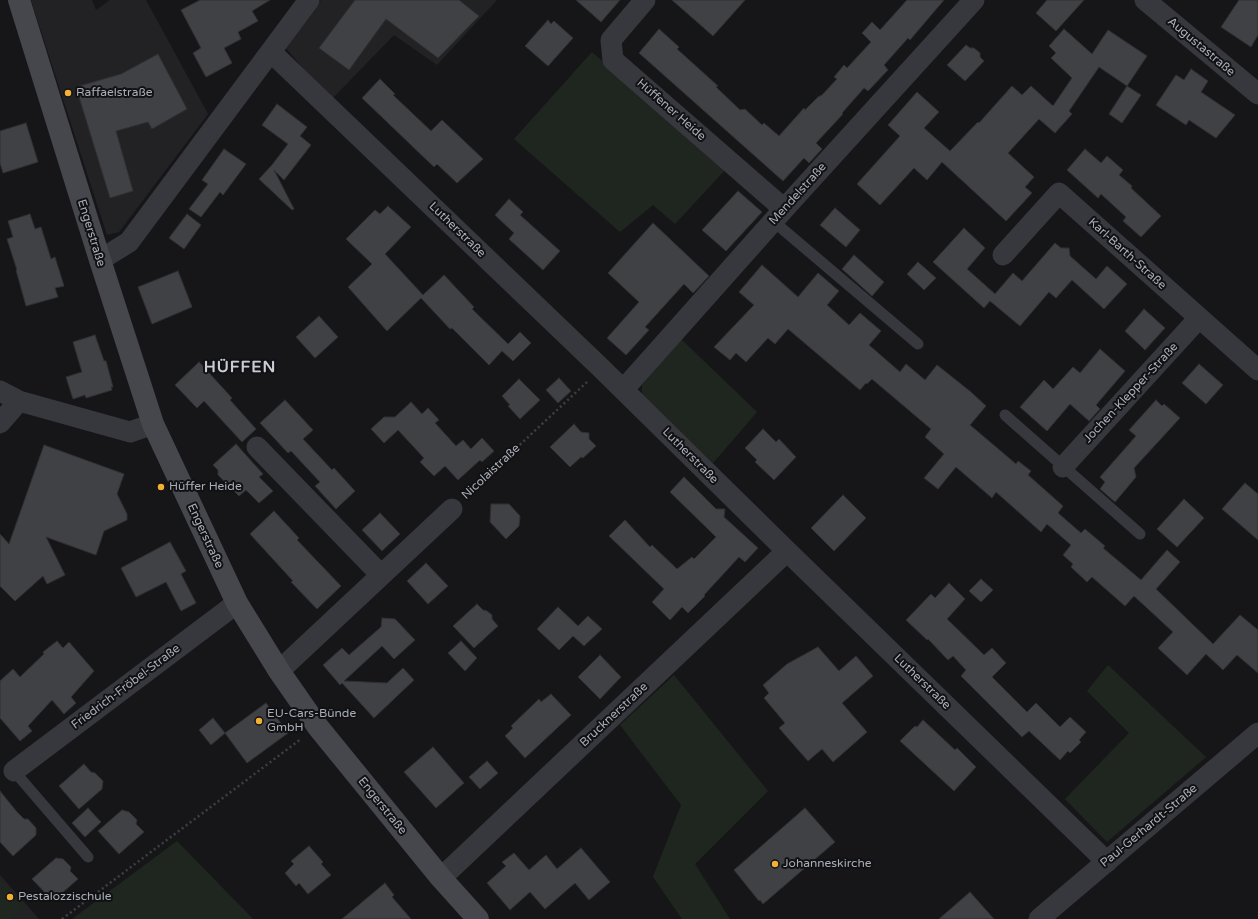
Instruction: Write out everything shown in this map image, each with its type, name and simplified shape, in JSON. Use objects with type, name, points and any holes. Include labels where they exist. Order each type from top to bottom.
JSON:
[{"type":"main road","name":"Engerstraße","points":[[19,0],[153,424],[237,603],[279,671],[318,727],[441,878],[478,919]]},
{"type":"street","points":[[100,260],[129,242],[308,0]]},
{"type":"street","name":"Hüffener Heide","points":[[645,0],[611,40],[613,60],[779,215]]},
{"type":"street","name":"Mendelstraße","points":[[623,390],[974,0]]},
{"type":"street","name":"Augustastraße","points":[[1145,0],[1258,94]]},
{"type":"street","name":"Lutherstraße","points":[[271,52],[601,368],[786,552],[1107,862]]},
{"type":"street","name":"Karl-Barth-Straße","points":[[1003,254],[1059,193],[1258,370]]},
{"type":"street","name":"Jochen-Klepper-Straße","points":[[1063,467],[1199,318]]},
{"type":"street","points":[[0,391],[19,401],[130,432],[153,424]]},
{"type":"street","points":[[0,423],[19,401]]},
{"type":"street","points":[[257,447],[381,575]]},
{"type":"street","name":"Nicolaistraße","points":[[279,671],[452,509]]},
{"type":"street","name":"Brucknerstraße","points":[[441,878],[786,552]]},
{"type":"street","name":"Friedrich-Fröbel-Straße","points":[[14,771],[237,603]]},
{"type":"street","name":"Paul-Gerhardt-Straße","points":[[1040,919],[1258,734]]},
{"type":"lane","points":[[779,215],[918,344]]},
{"type":"lane","points":[[1005,415],[1140,534]]},
{"type":"lane","points":[[14,771],[88,858]]},
{"type":"path","name":"Nicolaistraße","points":[[452,509],[601,368]]},
{"type":"path","points":[[62,919],[318,727]]},
{"type":"shaded area","points":[[31,0],[92,0],[96,10],[110,0],[146,0],[208,114],[119,232],[107,235]]},
{"type":"shaded area","points":[[321,0],[497,0],[437,65],[394,35],[330,101],[286,48]]},
{"type":"shaded area","points":[[592,52],[726,169],[675,224],[653,205],[620,232],[514,139]]},
{"type":"shaded area","points":[[680,338],[757,412],[713,463],[642,395],[642,385]]},
{"type":"shaded area","points":[[1108,665],[1206,757],[1107,842],[1065,799],[1129,733],[1087,691]]},
{"type":"shaded area","points":[[674,675],[768,791],[695,864],[730,919],[682,919],[653,877],[681,805],[620,725]]},
{"type":"shaded area","points":[[177,841],[253,919],[72,919]]},
{"type":"shaded area","name":"Pestalozzischule","points":[[0,875],[39,919],[0,919]]},
{"type":"shaded area","name":"Pestalozzischule","points":[[0,879],[24,906],[9,919],[0,919]]},
{"type":"building","points":[[200,0],[270,0],[252,11],[258,21],[238,32],[241,39],[224,48],[232,63],[206,77],[193,53],[201,48],[181,10]]},
{"type":"building","points":[[355,0],[459,0],[479,16],[438,58],[386,19],[349,70],[319,48]]},
{"type":"building","points":[[576,0],[620,0],[601,22]]},
{"type":"building","points":[[672,0],[745,0],[713,36]]},
{"type":"building","points":[[907,0],[944,0],[910,40],[908,38],[884,65],[888,70],[868,91],[864,88],[842,113],[843,114],[816,143],[822,149],[809,163],[804,158],[783,181],[639,53],[659,29],[679,47],[677,49],[718,86],[716,87],[740,110],[745,109],[762,125],[764,123],[779,136],[804,108],[805,110],[837,79],[834,77],[844,65],[847,68],[871,42],[862,33],[872,22],[880,30]]},
{"type":"building","points":[[1047,0],[1084,0],[1056,31],[1036,13]]},
{"type":"building","points":[[1239,0],[1258,0],[1258,35],[1251,47],[1221,27]]},
{"type":"building","points":[[548,20],[551,24],[554,21],[573,38],[548,66],[525,46]]},
{"type":"building","points":[[1064,29],[1092,54],[1108,30],[1147,56],[1127,86],[1099,67],[1069,111],[1072,114],[1055,133],[1039,119],[1008,153],[1034,177],[1025,187],[1032,193],[1006,221],[942,162],[927,180],[914,168],[880,205],[857,184],[900,136],[888,125],[917,92],[939,112],[924,128],[950,151],[978,122],[979,123],[1012,86],[1022,95],[1031,86],[1053,106],[1072,78],[1051,58],[1056,53],[1049,46]]},
{"type":"building","points":[[966,45],[970,48],[974,48],[980,53],[980,57],[984,61],[965,81],[947,65]]},
{"type":"building","points":[[158,54],[187,109],[152,129],[148,122],[116,131],[133,191],[110,198],[76,87],[121,74]]},
{"type":"building","points":[[1191,69],[1208,81],[1201,92],[1235,115],[1216,138],[1189,120],[1186,125],[1156,105],[1176,75],[1184,80]]},
{"type":"building","points":[[380,79],[395,94],[393,95],[431,131],[442,120],[483,159],[457,183],[437,164],[434,167],[362,98]]},
{"type":"building","points":[[1127,86],[1141,95],[1122,123],[1109,114]]},
{"type":"building","points":[[277,104],[307,127],[300,136],[311,145],[284,180],[274,170],[294,209],[292,210],[259,179],[288,144],[262,125]]},
{"type":"building","points":[[26,123],[38,162],[3,173],[0,163],[0,131]]},
{"type":"building","points":[[224,149],[246,164],[223,195],[220,192],[201,217],[189,209],[208,184],[202,180]]},
{"type":"building","points":[[1085,149],[1101,163],[1107,156],[1123,170],[1119,175],[1132,186],[1131,188],[1161,216],[1141,237],[1123,221],[1126,217],[1101,194],[1098,198],[1067,170]]},
{"type":"building","points":[[738,191],[762,212],[726,251],[702,230]]},
{"type":"building","points":[[509,199],[523,212],[520,215],[560,251],[543,270],[509,239],[514,233],[495,215]]},
{"type":"building","points":[[388,206],[411,227],[385,254],[423,295],[444,275],[474,307],[472,309],[508,344],[520,332],[531,343],[513,361],[502,351],[489,365],[452,328],[450,329],[421,298],[387,331],[348,287],[372,264],[346,239],[375,210],[380,214]]},
{"type":"building","points":[[835,208],[860,230],[846,247],[820,225]]},
{"type":"building","points":[[30,214],[35,229],[41,227],[51,259],[55,257],[64,286],[55,288],[58,297],[26,306],[7,239],[13,237],[8,221]]},
{"type":"building","points":[[187,214],[201,225],[184,249],[169,238]]},
{"type":"building","points":[[653,223],[709,276],[693,293],[684,284],[645,327],[649,330],[626,355],[607,338],[639,302],[608,273]]},
{"type":"building","points":[[964,228],[985,248],[967,269],[995,294],[1013,273],[1022,281],[1055,243],[1061,248],[1069,248],[1070,256],[1096,279],[1107,266],[1127,284],[1104,309],[1072,280],[1056,298],[1049,292],[1020,326],[990,301],[984,308],[933,262]]},
{"type":"building","points":[[854,255],[884,282],[872,296],[842,269]]},
{"type":"building","points":[[918,262],[936,278],[924,290],[907,274]]},
{"type":"building","points":[[762,265],[798,297],[818,273],[839,291],[827,305],[849,325],[860,313],[881,331],[869,345],[900,372],[906,364],[925,380],[937,365],[971,392],[986,406],[970,425],[1016,464],[1018,461],[1031,471],[1028,475],[1063,506],[1058,513],[1081,533],[1085,529],[1105,546],[1103,548],[1141,580],[1167,550],[1180,562],[1156,589],[1213,644],[1240,615],[1258,630],[1258,673],[1237,655],[1223,670],[1206,654],[1187,675],[1158,648],[1173,632],[1134,596],[1125,606],[1092,577],[1087,582],[1071,567],[1073,564],[1063,555],[1071,545],[1047,524],[1041,532],[996,492],[992,498],[956,467],[938,489],[924,478],[944,454],[925,437],[931,429],[872,379],[860,390],[788,329],[775,344],[768,338],[746,362],[736,353],[730,360],[714,347],[754,305],[739,292]]},
{"type":"building","points":[[178,271],[192,307],[152,324],[138,287]]},
{"type":"building","points":[[1144,309],[1165,328],[1145,350],[1125,331]]},
{"type":"building","points":[[319,316],[338,337],[315,358],[296,337]]},
{"type":"building","points":[[95,335],[104,361],[106,361],[113,387],[111,387],[112,390],[86,398],[85,395],[73,399],[66,377],[82,372],[73,342]]},
{"type":"building","points":[[1100,349],[1125,371],[1096,405],[1100,409],[1089,421],[1070,404],[1047,431],[1020,407],[1044,380],[1053,389],[1073,367],[1080,373]]},
{"type":"building","points":[[199,362],[232,398],[230,400],[256,429],[242,442],[204,401],[197,408],[175,385]]},
{"type":"building","points":[[1199,364],[1223,385],[1206,404],[1182,383]]},
{"type":"building","points":[[559,378],[571,391],[558,403],[546,390]]},
{"type":"building","points":[[519,379],[540,400],[520,419],[508,406],[510,405],[502,396]]},
{"type":"building","points":[[285,400],[313,430],[303,439],[332,470],[334,468],[355,491],[336,509],[315,486],[320,482],[291,451],[288,453],[260,423]]},
{"type":"building","points":[[1156,400],[1162,406],[1164,404],[1180,418],[1134,468],[1136,477],[1115,502],[1100,489],[1105,482],[1100,477],[1136,436],[1129,430]]},
{"type":"building","points":[[411,402],[422,414],[428,408],[439,420],[435,423],[456,446],[463,440],[471,449],[482,438],[494,451],[482,462],[480,460],[458,480],[445,466],[434,476],[420,462],[424,458],[398,430],[384,443],[371,429],[384,417],[395,417]]},
{"type":"building","points":[[574,424],[581,432],[589,433],[589,439],[596,446],[570,467],[550,447]]},
{"type":"building","points":[[763,429],[776,442],[779,439],[796,457],[774,480],[755,462],[757,460],[745,448]]},
{"type":"building","points":[[236,444],[263,474],[259,477],[273,491],[259,503],[246,490],[239,496],[218,475],[218,470],[213,465]]},
{"type":"building","points":[[44,445],[124,474],[117,494],[127,514],[127,520],[104,531],[96,555],[46,537],[65,575],[47,584],[43,576],[15,601],[0,586],[0,534],[9,544]]},
{"type":"building","points":[[684,477],[716,509],[725,509],[724,517],[758,548],[745,562],[739,557],[688,613],[682,607],[670,620],[652,602],[664,589],[609,536],[625,520],[650,547],[652,545],[677,569],[692,557],[694,559],[716,537],[670,492]]},
{"type":"building","points":[[1245,483],[1258,494],[1258,540],[1222,509]]},
{"type":"building","points":[[843,495],[866,518],[834,551],[811,528]]},
{"type":"building","points":[[1184,499],[1204,518],[1177,547],[1157,529]]},
{"type":"building","points":[[491,504],[509,504],[520,516],[519,526],[506,539],[490,522]]},
{"type":"building","points":[[274,511],[299,538],[297,540],[341,586],[317,609],[291,582],[293,581],[250,534]]},
{"type":"building","points":[[380,513],[400,534],[382,551],[362,530]]},
{"type":"building","points":[[170,542],[186,571],[181,574],[196,603],[181,611],[166,582],[136,597],[121,568]]},
{"type":"building","points":[[426,563],[448,586],[428,604],[407,581]]},
{"type":"building","points":[[981,579],[993,590],[981,602],[969,591]]},
{"type":"building","points":[[949,583],[965,599],[947,619],[984,655],[992,648],[1006,663],[992,677],[1027,712],[1036,703],[1060,727],[1070,717],[1086,732],[1079,740],[1081,742],[1070,753],[1068,751],[1060,760],[1029,731],[1022,737],[961,676],[966,670],[953,656],[948,660],[928,639],[927,640],[906,620],[931,594],[935,598]]},
{"type":"building","points":[[477,604],[483,610],[492,615],[492,619],[498,626],[474,648],[453,626]]},
{"type":"building","points":[[558,607],[578,626],[588,616],[602,629],[584,646],[573,636],[559,650],[537,629]]},
{"type":"building","points":[[382,618],[395,619],[415,640],[394,659],[382,646],[344,681],[387,683],[403,668],[414,680],[374,718],[342,683],[340,685],[323,665],[342,648],[349,655],[381,627]]},
{"type":"building","points":[[57,641],[63,648],[69,642],[94,671],[71,697],[76,703],[64,714],[52,700],[28,726],[32,731],[20,741],[0,718],[0,681],[13,669],[20,677],[44,654],[43,652]]},
{"type":"building","points":[[461,641],[477,658],[465,671],[448,653]]},
{"type":"building","points":[[818,647],[839,671],[856,656],[873,676],[842,703],[867,732],[833,762],[822,749],[808,761],[779,728],[785,723],[764,698],[769,693],[763,685],[787,664]]},
{"type":"building","points":[[600,655],[621,677],[600,699],[578,677]]},
{"type":"building","points":[[551,694],[571,715],[525,758],[505,736],[513,728],[511,726],[539,699],[541,702]]},
{"type":"building","points":[[266,703],[288,733],[247,763],[225,733]]},
{"type":"building","points":[[213,718],[225,733],[211,745],[199,730]]},
{"type":"building","points":[[923,720],[955,750],[957,748],[976,767],[954,791],[900,741]]},
{"type":"building","points":[[433,747],[464,783],[436,808],[404,772]]},
{"type":"building","points":[[487,761],[498,773],[480,789],[469,777]]},
{"type":"building","points":[[84,764],[91,772],[95,773],[103,781],[102,789],[79,809],[59,786]]},
{"type":"building","points":[[0,791],[17,812],[24,819],[28,819],[36,828],[36,835],[13,856],[0,842]]},
{"type":"building","points":[[88,808],[101,822],[85,837],[72,823]]},
{"type":"building","name":"Johanneskirche","points":[[805,808],[835,842],[763,904],[734,870]]},
{"type":"building","points":[[122,810],[129,812],[137,820],[136,824],[144,832],[119,854],[98,831]]},
{"type":"building","points":[[309,846],[323,862],[321,864],[331,875],[308,894],[299,883],[296,886],[285,873],[294,864],[291,861]]},
{"type":"building","points":[[581,848],[610,882],[589,900],[575,883],[545,909],[530,892],[510,910],[487,883],[506,866],[502,862],[514,853],[529,870],[546,855],[557,869]]},
{"type":"building","points":[[56,858],[63,859],[71,867],[70,871],[78,879],[53,901],[32,879]]},
{"type":"building","points":[[385,883],[394,895],[392,897],[411,919],[342,919]]},
{"type":"building","points":[[970,892],[994,919],[939,919]]},
{"type":"place","name":"Raffaelstraße","points":[[68,93]]},
{"type":"place","name":"Hüffer Heide","points":[[161,487]]},
{"type":"place","name":"EU-Cars-Bünde GmbH","points":[[259,721]]},
{"type":"place","name":"Johanneskirche","points":[[775,864]]},
{"type":"place","name":"Pestalozzischule","points":[[10,897]]},
{"type":"district","name":"HÜFFEN","points":[[240,368]]}]
